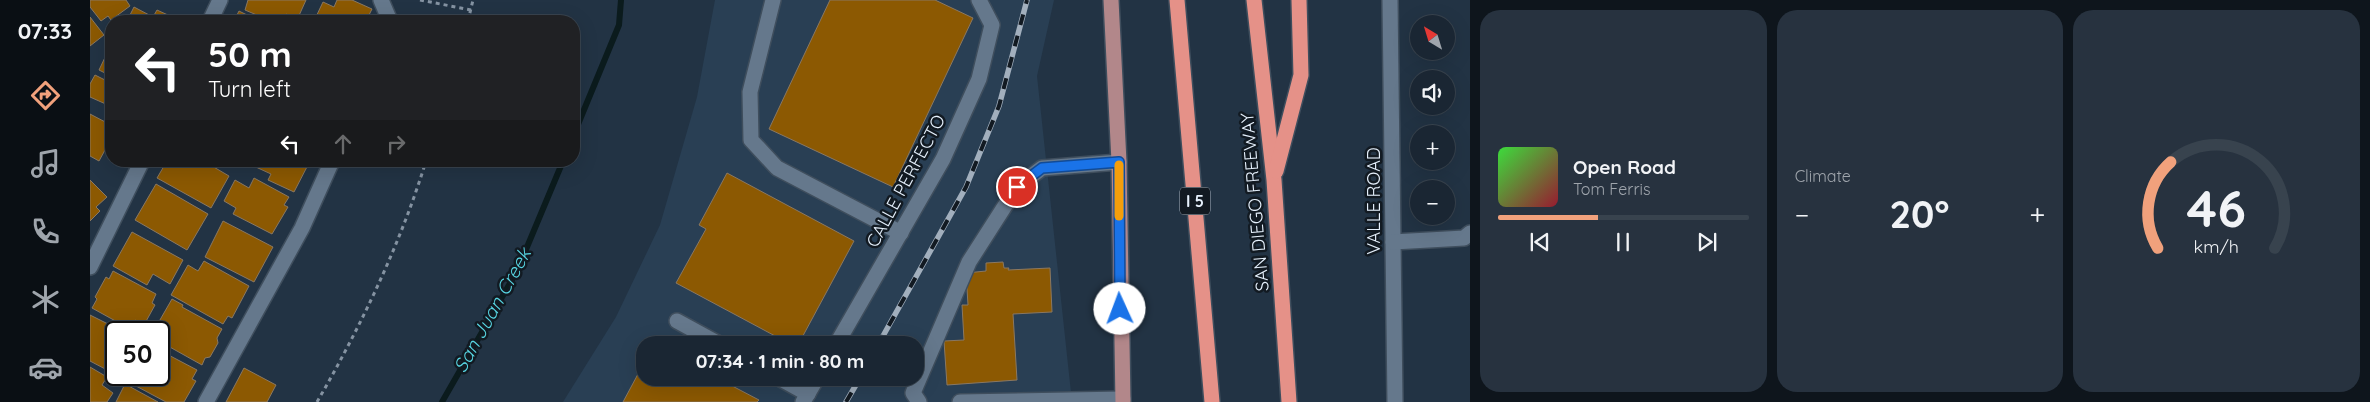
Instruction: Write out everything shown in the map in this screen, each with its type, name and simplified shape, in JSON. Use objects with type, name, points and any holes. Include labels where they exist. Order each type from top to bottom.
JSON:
[{"type":"highway","name":"I 5","points":[[1177,0],[1212,402]]},
{"type":"highway","name":"SAN DIEGO FREEWAY","points":[[1254,0],[1274,180],[1289,402]]},
{"type":"highway","points":[[1274,180],[1301,75],[1299,0]]},
{"type":"main road","points":[[1111,0],[1119,162],[1123,400]]},
{"type":"street","points":[[213,15],[220,0]]},
{"type":"street","points":[[383,0],[388,15]]},
{"type":"street","points":[[773,0],[750,92],[751,140],[777,168],[901,233]]},
{"type":"street","name":"CALLE PERFECTO","points":[[841,336],[943,159],[978,79],[992,25],[979,0]]},
{"type":"street","name":"VALLE ROAD","points":[[1390,0],[1395,402]]},
{"type":"street","points":[[919,402],[913,393],[969,262],[1017,187],[1042,168],[1119,162]]},
{"type":"street","points":[[90,267],[139,167]]},
{"type":"street","points":[[206,402],[302,228],[329,167]]},
{"type":"street","points":[[1394,242],[1464,238],[1470,233]]},
{"type":"street","points":[[677,321],[704,336]]},
{"type":"street","points":[[789,386],[805,398],[812,386]]},
{"type":"street","points":[[960,402],[1123,400]]},
{"type":"path","points":[[420,0],[471,10]]},
{"type":"path","points":[[470,15],[473,0]]},
{"type":"path","points":[[317,402],[344,354],[392,253],[424,167]]},
{"type":"shaded area","points":[[715,0],[1054,0],[1037,76],[1072,402],[563,402],[616,317],[660,225],[697,97]]},
{"type":"building","points":[[90,0],[126,0],[130,6],[118,15],[105,15],[105,18],[101,21],[90,7]]},
{"type":"building","points":[[248,0],[306,0],[299,15],[257,15],[245,10]]},
{"type":"building","points":[[337,0],[352,0],[372,9],[369,15],[317,15],[323,2],[334,7]]},
{"type":"building","points":[[830,0],[935,0],[973,18],[893,187],[769,129]]},
{"type":"building","points":[[134,7],[149,15],[130,15]]},
{"type":"building","points":[[157,10],[168,15],[154,15]]},
{"type":"building","points":[[239,11],[247,15],[237,15]]},
{"type":"building","points":[[90,17],[104,35],[90,46]]},
{"type":"building","points":[[105,58],[105,73],[99,70]]},
{"type":"building","points":[[95,75],[105,80],[105,104],[90,97],[90,84]]},
{"type":"building","points":[[90,114],[105,122],[105,150],[99,161],[90,156]]},
{"type":"building","points":[[163,167],[214,167],[229,176],[211,208],[157,178]]},
{"type":"building","points":[[256,167],[307,167],[294,192],[268,180],[271,174]]},
{"type":"building","points":[[727,173],[854,241],[803,336],[775,336],[676,283],[706,229],[699,225]]},
{"type":"building","points":[[254,178],[289,197],[284,205],[288,207],[272,234],[233,214],[236,208],[224,201],[235,180],[249,188]]},
{"type":"building","points":[[90,180],[107,197],[96,207],[100,211],[90,221]]},
{"type":"building","points":[[156,184],[208,214],[187,250],[135,220]]},
{"type":"building","points":[[223,221],[273,247],[254,282],[205,257]]},
{"type":"building","points":[[132,232],[183,260],[170,284],[153,274],[147,285],[113,266]]},
{"type":"building","points":[[204,261],[249,286],[232,318],[228,316],[223,324],[171,295],[188,265],[198,271]]},
{"type":"building","points":[[1003,262],[1004,268],[1009,268],[1008,270],[1050,268],[1052,312],[1013,314],[1017,380],[947,385],[944,341],[964,340],[962,305],[968,305],[966,273],[986,271],[986,263]]},
{"type":"building","points":[[113,271],[156,294],[152,303],[155,305],[146,321],[116,321],[92,308],[97,299],[95,297],[106,277],[109,279]]},
{"type":"building","points":[[172,299],[183,305],[182,307],[222,329],[217,338],[218,343],[210,357],[205,358],[202,365],[170,347],[170,321],[159,321]]},
{"type":"building","points":[[90,315],[105,322],[105,369],[90,361]]},
{"type":"building","points":[[170,356],[197,370],[192,379],[196,381],[184,402],[166,402],[136,386],[170,386]]},
{"type":"building","points":[[90,367],[105,376],[102,385],[113,393],[107,402],[90,402]]},
{"type":"building","points":[[244,368],[276,385],[267,402],[226,402]]},
{"type":"building","points":[[636,378],[636,386],[732,386],[759,400],[757,402],[623,402]]},
{"type":"building","points":[[124,386],[129,386],[158,402],[116,402]]},
{"type":"waterway","name":"San Juan Creek","points":[[580,119],[619,25],[621,0]]},
{"type":"waterway","name":"San Juan Creek","points":[[442,402],[517,271],[560,167]]},
{"type":"railway","points":[[883,336],[966,187],[999,106],[1027,0]]},
{"type":"railway","points":[[846,402],[855,386]]},
{"type":"slow traffic","points":[[1119,165],[1119,216]]},
{"type":"route","points":[[1017,187],[1042,168],[1119,162],[1120,309]]}]
